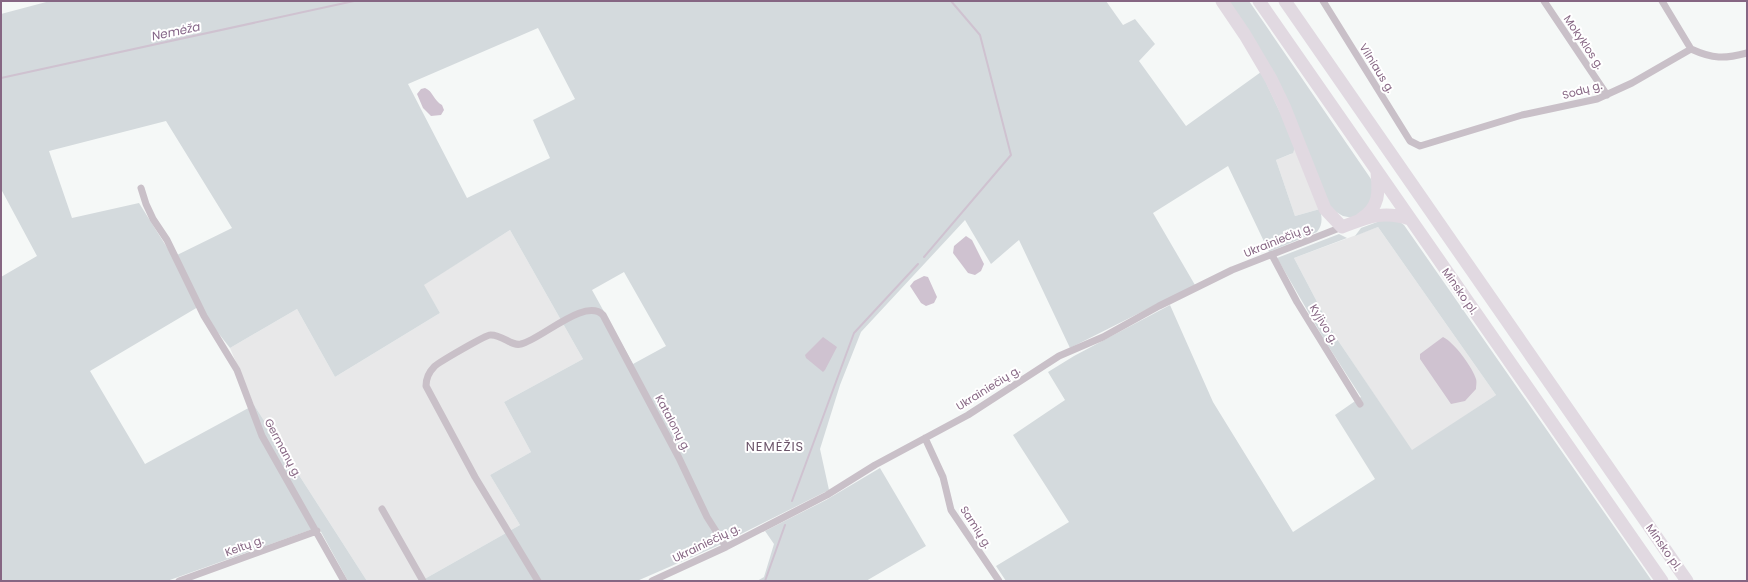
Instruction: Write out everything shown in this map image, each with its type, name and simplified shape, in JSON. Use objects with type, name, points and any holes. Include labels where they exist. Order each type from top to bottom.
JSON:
[{"type":"highway","points":[[1222,1],[1245,34],[1271,79],[1284,106],[1321,201],[1330,216],[1342,227],[1360,220],[1387,214],[1410,219]]},
{"type":"highway","name":"Minsko pl.","points":[[1259,1],[1662,581]]},
{"type":"highway","name":"Minsko pl.","points":[[1284,1],[1687,581]]},
{"type":"highway","points":[[1360,220],[1372,210],[1377,200],[1379,193],[1376,170]]},
{"type":"street","name":"Vilniaus g.","points":[[1323,1],[1410,141],[1414,144]]},
{"type":"street","name":"Mokyklos g.","points":[[1544,1],[1607,96]]},
{"type":"street","points":[[1662,1],[1691,49],[1713,58],[1724,58],[1747,53]]},
{"type":"street","name":"Sodų g.","points":[[1414,144],[1424,145],[1522,115],[1607,96],[1691,49]]},
{"type":"street","name":"Germanų g.","points":[[142,188],[146,204],[167,240],[197,302],[237,370],[262,436],[344,581]]},
{"type":"street","name":"Ukrainiečių g.","points":[[652,581],[726,547],[827,495],[875,465],[968,415],[1059,356],[1103,337],[1160,306],[1232,270],[1342,227]]},
{"type":"street","name":"Kyjivo g.","points":[[1272,255],[1297,302],[1360,404]]},
{"type":"street","name":"Katalonų g.","points":[[538,581],[475,477],[426,386],[426,382],[428,375],[435,365],[489,335],[504,337],[513,344],[520,345],[537,338],[575,314],[589,311],[599,311],[609,326],[707,517],[726,547]]},
{"type":"street","name":"Samių g.","points":[[925,438],[944,477],[951,510],[999,581]]},
{"type":"street","points":[[382,509],[423,581]]},
{"type":"street","name":"Keltų g.","points":[[179,581],[317,531]]},
{"type":"shaded area","points":[[50,1],[1106,1],[1123,25],[1135,19],[1155,44],[1139,61],[1186,126],[1261,72],[1294,142],[1295,147],[1293,153],[1276,160],[1295,216],[1320,209],[1322,218],[1317,232],[1269,252],[1228,166],[1153,213],[1195,285],[1070,348],[1019,240],[991,264],[965,220],[861,332],[840,385],[820,449],[829,490],[715,547],[637,581],[421,581],[520,525],[490,475],[531,452],[504,402],[583,359],[510,230],[424,285],[440,313],[335,377],[297,309],[230,348],[198,307],[90,371],[145,464],[254,405],[367,581],[348,581],[320,530],[310,530],[167,581],[1,581],[1,277],[37,256],[1,189],[1,14]],"holes":[[[538,28],[575,99],[533,120],[550,158],[467,198],[408,84]],[[166,121],[232,228],[173,257],[139,203],[72,218],[49,151]],[[624,272],[666,346],[633,364],[592,290]]]},
{"type":"shaded area","points":[[1228,1],[1249,1],[1371,179],[1374,187],[1372,204],[1353,218],[1343,216],[1331,209]]},
{"type":"shaded area","points":[[425,88],[430,91],[442,105],[444,110],[441,115],[431,116],[423,108],[417,94],[421,89]]},
{"type":"shaded area","points":[[1295,147],[1320,209],[1295,216],[1276,160],[1291,154]]},
{"type":"shaded area","points":[[1388,218],[1399,221],[1404,225],[1652,581],[1006,581],[996,566],[1069,522],[1013,435],[1065,400],[1048,372],[1074,356],[1170,305],[1213,402],[1293,532],[1375,479],[1335,415],[1361,397],[1325,341],[1277,258],[1339,234],[1347,238],[1294,258],[1335,336],[1412,450],[1496,395],[1378,227],[1355,236],[1361,228]]},
{"type":"shaded area","points":[[1378,227],[1496,395],[1412,451],[1335,336],[1294,258]]},
{"type":"shaded area","points":[[510,230],[583,359],[504,402],[531,452],[490,475],[520,525],[421,581],[367,581],[254,405],[230,348],[297,309],[335,377],[440,313],[423,285]]},
{"type":"shaded area","points":[[966,236],[972,240],[984,264],[981,271],[975,275],[968,273],[953,253],[954,246]]},
{"type":"shaded area","points":[[924,276],[928,277],[937,297],[934,303],[926,306],[921,303],[910,286],[914,281]]},
{"type":"shaded area","points":[[823,337],[837,347],[823,372],[806,358],[805,355]]},
{"type":"shaded area","points":[[1443,337],[1452,344],[1462,356],[1471,368],[1476,379],[1476,389],[1465,401],[1451,404],[1420,359],[1420,354]]},
{"type":"shaded area","points":[[880,468],[926,546],[866,581],[757,581],[764,577],[774,544],[765,531],[826,500]]},
{"type":"waterway","name":"Nemėža","points":[[1,78],[354,1]]},
{"type":"waterway","points":[[924,257],[1011,155],[980,35],[951,1]]},
{"type":"waterway","points":[[792,501],[854,333],[918,264]]},
{"type":"waterway","points":[[765,581],[785,525]]},
{"type":"district","name":"NEMĖŽIS","points":[[775,446]]}]
